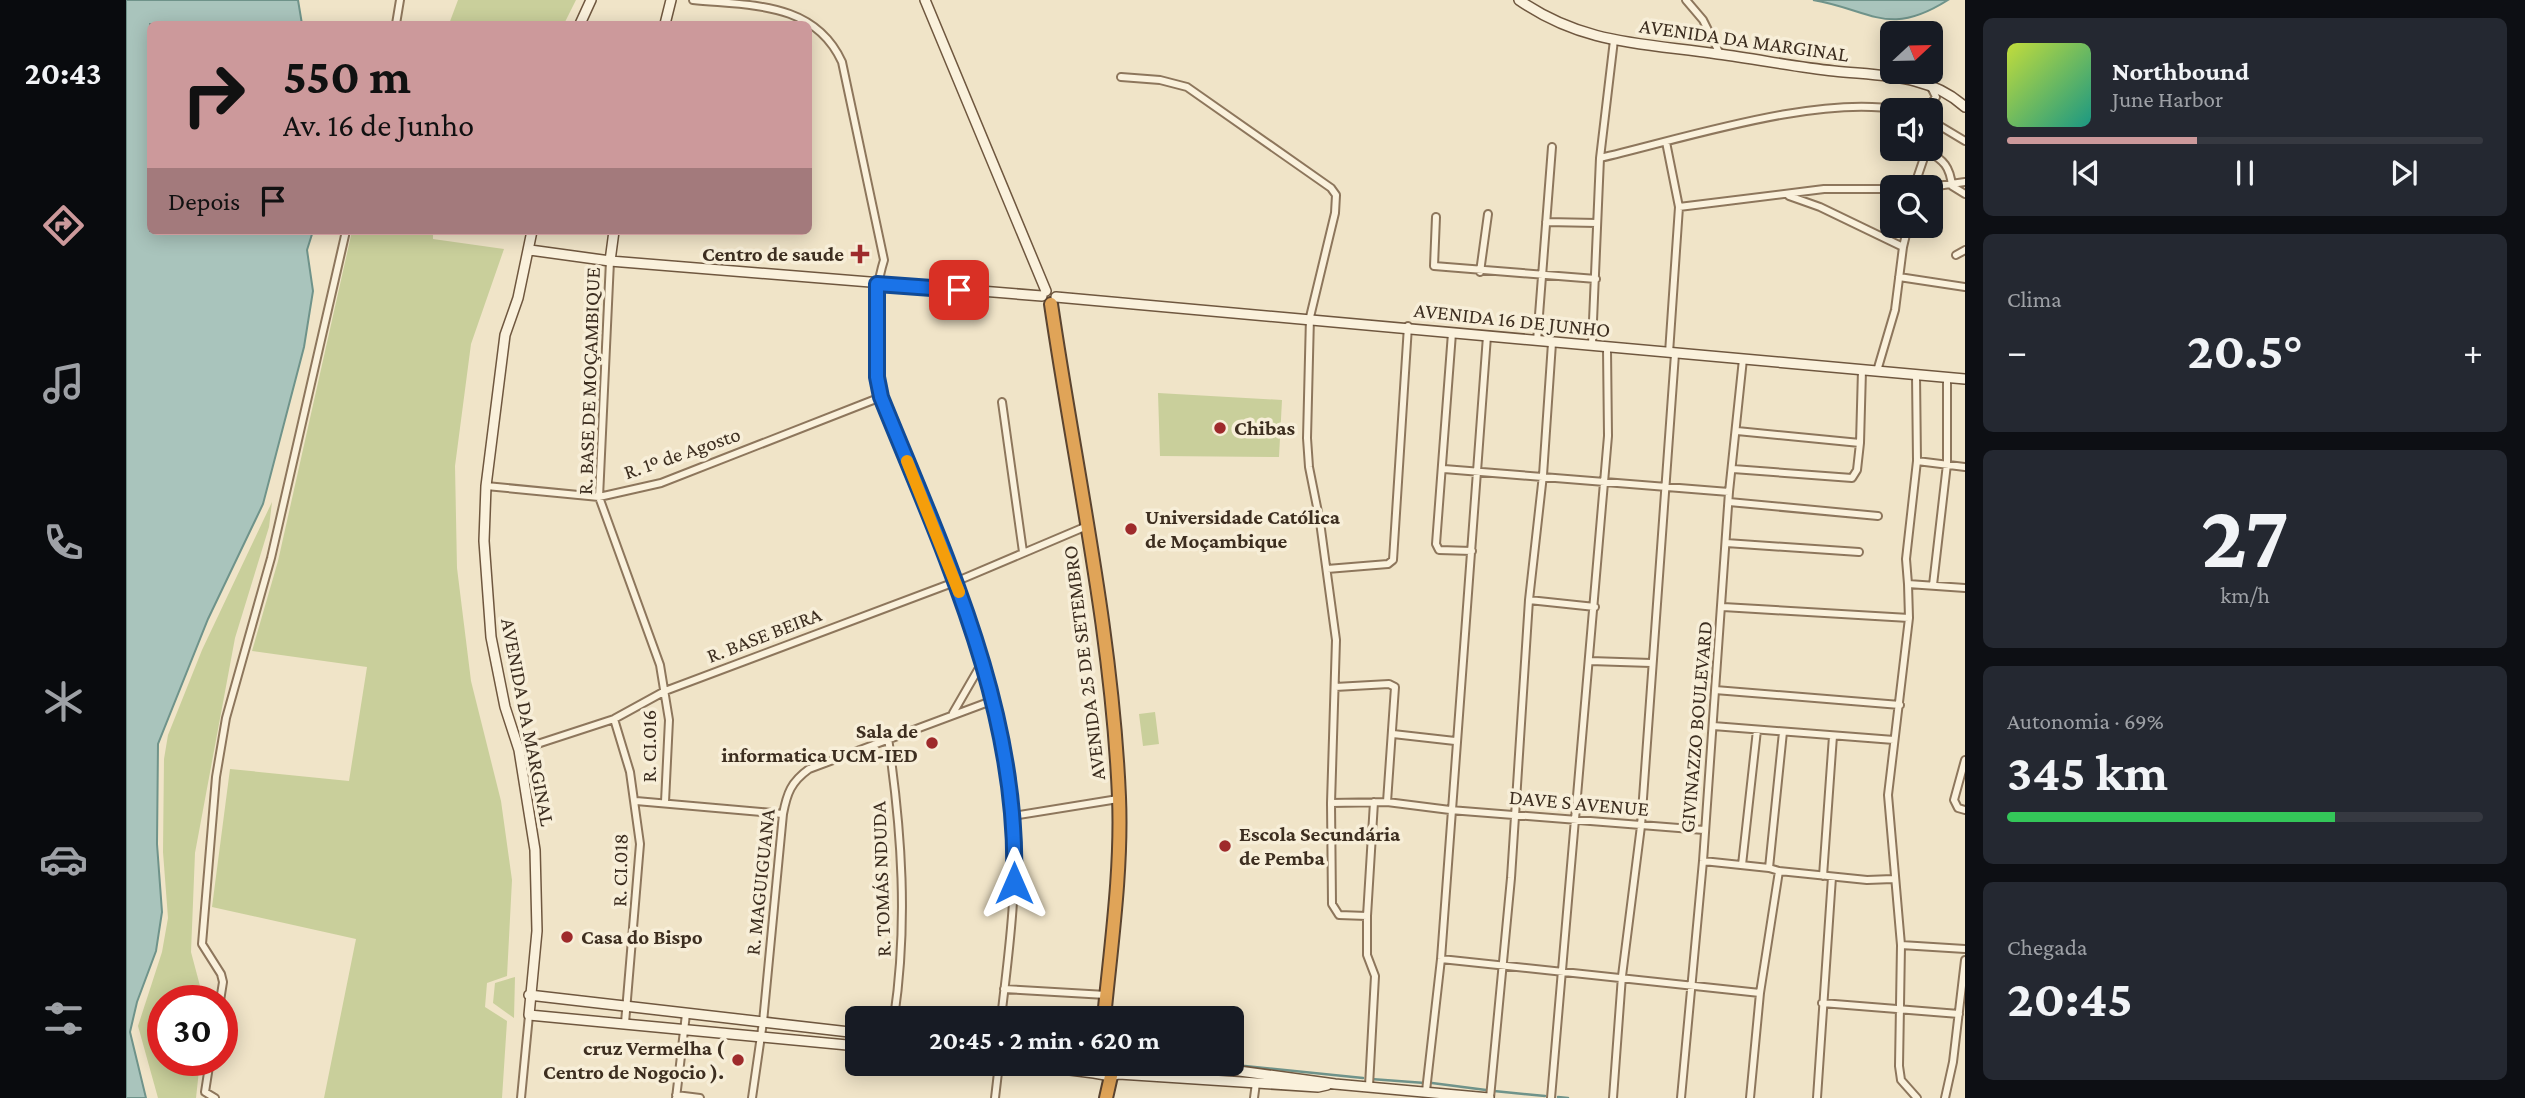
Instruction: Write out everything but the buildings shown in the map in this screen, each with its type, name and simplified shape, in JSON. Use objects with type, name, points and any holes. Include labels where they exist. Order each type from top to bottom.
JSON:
[{"type":"highway","name":"AVENIDA 25 DE SETEMBRO","points":[[1049,297],[1087,526],[1115,731],[1119,865],[1105,1006]]},
{"type":"highway","points":[[1106,1098],[1115,1076]]},
{"type":"street","points":[[396,21],[400,0]]},
{"type":"street","points":[[582,21],[592,0]]},
{"type":"street","points":[[666,21],[671,0]]},
{"type":"street","points":[[692,0],[765,7],[795,15],[806,21]]},
{"type":"street","name":"AVENIDA 25 DE SETEMBRO","points":[[925,0],[1049,297]]},
{"type":"street","name":"AVENIDA DA MARGINAL","points":[[1519,0],[1569,29],[1614,40],[1910,78],[1952,96],[1965,107]]},
{"type":"street","points":[[1686,0],[1703,20],[1720,54]]},
{"type":"street","points":[[812,25],[833,42],[849,89],[884,260],[877,284],[877,377],[881,397],[955,582],[994,700],[1013,816],[1013,925],[1002,1006]]},
{"type":"street","points":[[1592,344],[1600,158],[1614,40]]},
{"type":"street","points":[[1121,77],[1160,79],[1187,87],[1334,191],[1335,213],[1310,317],[1309,467],[1336,640],[1331,803],[1332,904],[1339,915],[1367,916]]},
{"type":"street","points":[[1930,85],[1935,98]]},
{"type":"street","points":[[1600,158],[1810,112],[1862,105],[1880,107]]},
{"type":"street","points":[[1943,128],[1965,141]]},
{"type":"street","points":[[1613,1098],[1622,976],[1641,826],[1666,486],[1679,206],[1666,142]]},
{"type":"street","points":[[1537,341],[1552,147]]},
{"type":"street","points":[[1943,161],[1950,169],[1952,186]]},
{"type":"street","points":[[1943,186],[1965,182]]},
{"type":"street","points":[[1952,186],[1965,194]]},
{"type":"street","points":[[1679,206],[1789,196],[1824,189],[1880,189]]},
{"type":"street","points":[[1789,196],[1820,207],[1903,247]]},
{"type":"street","points":[[1480,272],[1488,214]]},
{"type":"street","points":[[1436,217],[1432,264],[1480,272],[1596,279]]},
{"type":"street","points":[[1546,222],[1597,223]]},
{"type":"street","points":[[223,985],[221,974],[202,944],[216,777],[226,718],[271,558],[345,235]]},
{"type":"street","name":"AVENIDA DA MARGINAL","points":[[521,1098],[537,931],[535,850],[519,750],[505,707],[491,637],[484,541],[486,486],[505,335],[530,250],[532,235]]},
{"type":"street","name":"R. BASE DE MOÇAMBIQUE","points":[[613,235],[599,497],[660,665],[665,691]]},
{"type":"street","points":[[1877,371],[1895,310],[1905,238]]},
{"type":"street","name":"AVENIDA 16 DE JUNHO","points":[[530,250],[610,261],[1310,317],[1408,326],[1451,334],[1592,344],[1607,349],[1965,379]]},
{"type":"street","points":[[1956,255],[1965,250]]},
{"type":"street","points":[[1899,277],[1965,287]]},
{"type":"street","points":[[1327,569],[1388,564],[1393,560],[1408,326]]},
{"type":"street","points":[[1451,334],[1437,548],[1472,551]]},
{"type":"street","points":[[1426,1091],[1441,959],[1487,336]]},
{"type":"street","points":[[1244,1072],[1335,1084],[1489,1098],[1516,815],[1529,600],[1543,475],[1552,343]]},
{"type":"street","points":[[1551,1098],[1608,436],[1607,349]]},
{"type":"street","name":"GIVINAZZO BOULEVARD","points":[[1681,1098],[1703,861],[1729,502],[1743,359]]},
{"type":"street","points":[[1733,469],[1852,478],[1857,470],[1860,443],[1862,370]]},
{"type":"street","points":[[1916,375],[1917,461],[1906,559],[1909,618],[1888,794],[1893,879],[1901,945],[1901,1080],[1917,1098]]},
{"type":"street","points":[[1933,585],[1948,464],[1947,377]]},
{"type":"street","name":"R. 1º de Agosto","points":[[486,486],[599,497],[661,483],[881,397]]},
{"type":"street","points":[[1002,402],[1023,552]]},
{"type":"street","points":[[1737,431],[1860,443]]},
{"type":"street","points":[[1917,461],[1965,467]]},
{"type":"street","points":[[1444,469],[1730,492]]},
{"type":"street","points":[[1729,502],[1878,516]]},
{"type":"street","name":"R. BASE BEIRA","points":[[519,750],[614,719],[665,691],[955,582],[1087,526]]},
{"type":"street","points":[[1726,543],[1859,552]]},
{"type":"street","points":[[1908,584],[1965,588]]},
{"type":"street","points":[[1529,600],[1595,607]]},
{"type":"street","points":[[1723,607],[1909,618]]},
{"type":"street","points":[[953,714],[983,661]]},
{"type":"street","points":[[1590,661],[1651,663]]},
{"type":"street","points":[[1335,687],[1393,686],[1393,734],[1387,802]]},
{"type":"street","points":[[1715,690],[1900,705]]},
{"type":"street","name":"R. CI.016","points":[[665,691],[670,746],[665,802]]},
{"type":"street","name":"R. MAGUIGUANA","points":[[752,1098],[763,1022],[783,814],[787,793],[794,779],[809,769],[994,700]]},
{"type":"street","name":"R. CI.018","points":[[614,719],[636,801],[640,844],[639,887],[625,1023]]},
{"type":"street","points":[[1713,726],[1894,740]]},
{"type":"street","points":[[1742,865],[1757,730]]},
{"type":"street","points":[[1769,868],[1783,732]]},
{"type":"street","points":[[1393,734],[1455,741]]},
{"type":"street","points":[[1823,876],[1833,736]]},
{"type":"street","name":"R. TOMÁS NDUDA","points":[[888,738],[899,814],[903,888],[902,962],[896,1006]]},
{"type":"street","points":[[1965,760],[1954,800],[1958,808],[1965,810]]},
{"type":"street","points":[[1013,816],[1119,799]]},
{"type":"street","points":[[636,801],[783,814]]},
{"type":"street","points":[[1368,1086],[1375,976],[1367,955],[1374,802]]},
{"type":"street","name":"DAVE S AVENUE","points":[[1331,803],[1387,802],[1450,810],[1704,830]]},
{"type":"street","points":[[1703,861],[1832,877],[1893,879]]},
{"type":"street","points":[[1750,1098],[1760,993],[1779,870]]},
{"type":"street","points":[[1817,1098],[1832,877]]},
{"type":"street","points":[[1901,945],[1965,949]]},
{"type":"street","points":[[1441,959],[1622,976],[1760,993]]},
{"type":"street","points":[[1945,1098],[1965,960]]},
{"type":"street","points":[[1004,989],[1106,995]]},
{"type":"street","points":[[529,995],[627,1009],[845,1031]]},
{"type":"street","points":[[1822,1003],[1900,1007],[1959,1014]]},
{"type":"street","points":[[530,1014],[845,1045]]},
{"type":"street","points":[[686,1014],[676,1097],[700,1098]]},
{"type":"street","points":[[208,1076],[205,1092],[215,1098]]},
{"type":"street","points":[[995,1098],[998,1076]]},
{"type":"street","points":[[1137,1076],[1318,1087],[1335,1084]]},
{"type":"street","points":[[1223,1080],[1224,1076]]},
{"type":"street","points":[[1254,1098],[1256,1083]]},
{"type":"green space","points":[[458,0],[576,0],[566,21],[450,21]]},
{"type":"green space","points":[[351,235],[433,235],[433,239],[504,249],[471,344],[455,466],[457,568],[471,681],[501,801],[512,880],[507,976],[487,983],[485,1007],[507,1021],[502,1098],[324,1098],[356,939],[212,907],[230,769],[349,781],[367,667],[252,651],[278,561]]},
{"type":"green space","name":"Chibas","points":[[1158,393],[1282,400],[1279,457],[1160,456]]},
{"type":"green space","points":[[272,502],[269,527],[235,638],[195,853],[191,952],[200,985],[151,985],[162,952],[168,918],[163,852],[164,759],[168,735],[202,650]]},
{"type":"green space","points":[[1155,712],[1159,744],[1143,746],[1139,714]]},
{"type":"green space","points":[[515,977],[514,1018],[493,1003],[495,983]]},
{"type":"green space","points":[[147,998],[147,1058],[138,1026]]},
{"type":"green space","points":[[152,1076],[198,1076],[196,1098],[158,1098]]},
{"type":"water","points":[[126,0],[298,0],[302,21],[147,21],[147,235],[312,235],[307,250],[313,291],[304,347],[263,504],[208,619],[158,744],[157,844],[162,912],[156,951],[137,1002],[130,1032],[146,1098],[126,1098]]},
{"type":"water","points":[[1813,0],[1948,0],[1910,17],[1894,19],[1880,18]]},
{"type":"waterway","points":[[1244,1066],[1363,1078]]},
{"type":"waterway","points":[[1371,1079],[1425,1083]]},
{"type":"waterway","points":[[1432,1083],[1486,1090]]},
{"type":"waterway","points":[[1494,1091],[1545,1096]]},
{"type":"waterway","points":[[1558,1097],[1568,1098]]},
{"type":"slow traffic","points":[[907,461],[959,592]]},
{"type":"place","name":"Centro de saude","points":[[860,254]]},
{"type":"place","name":"Chibas","points":[[1220,428]]},
{"type":"place","name":"Universidade Católica de Moçambique","points":[[1131,529]]},
{"type":"place","name":"Sala de informatica UCM-IED","points":[[932,743]]},
{"type":"place","name":"Escola Secundária de Pemba","points":[[1225,846]]},
{"type":"place","name":"Casa do Bispo","points":[[567,937]]},
{"type":"place","name":"cruz Vermelha ( Centro de Nogocio ).","points":[[738,1060]]},
{"type":"route","points":[[959,290],[877,284],[877,377],[881,397],[955,582],[994,700],[1013,816],[1014,883]]}]
